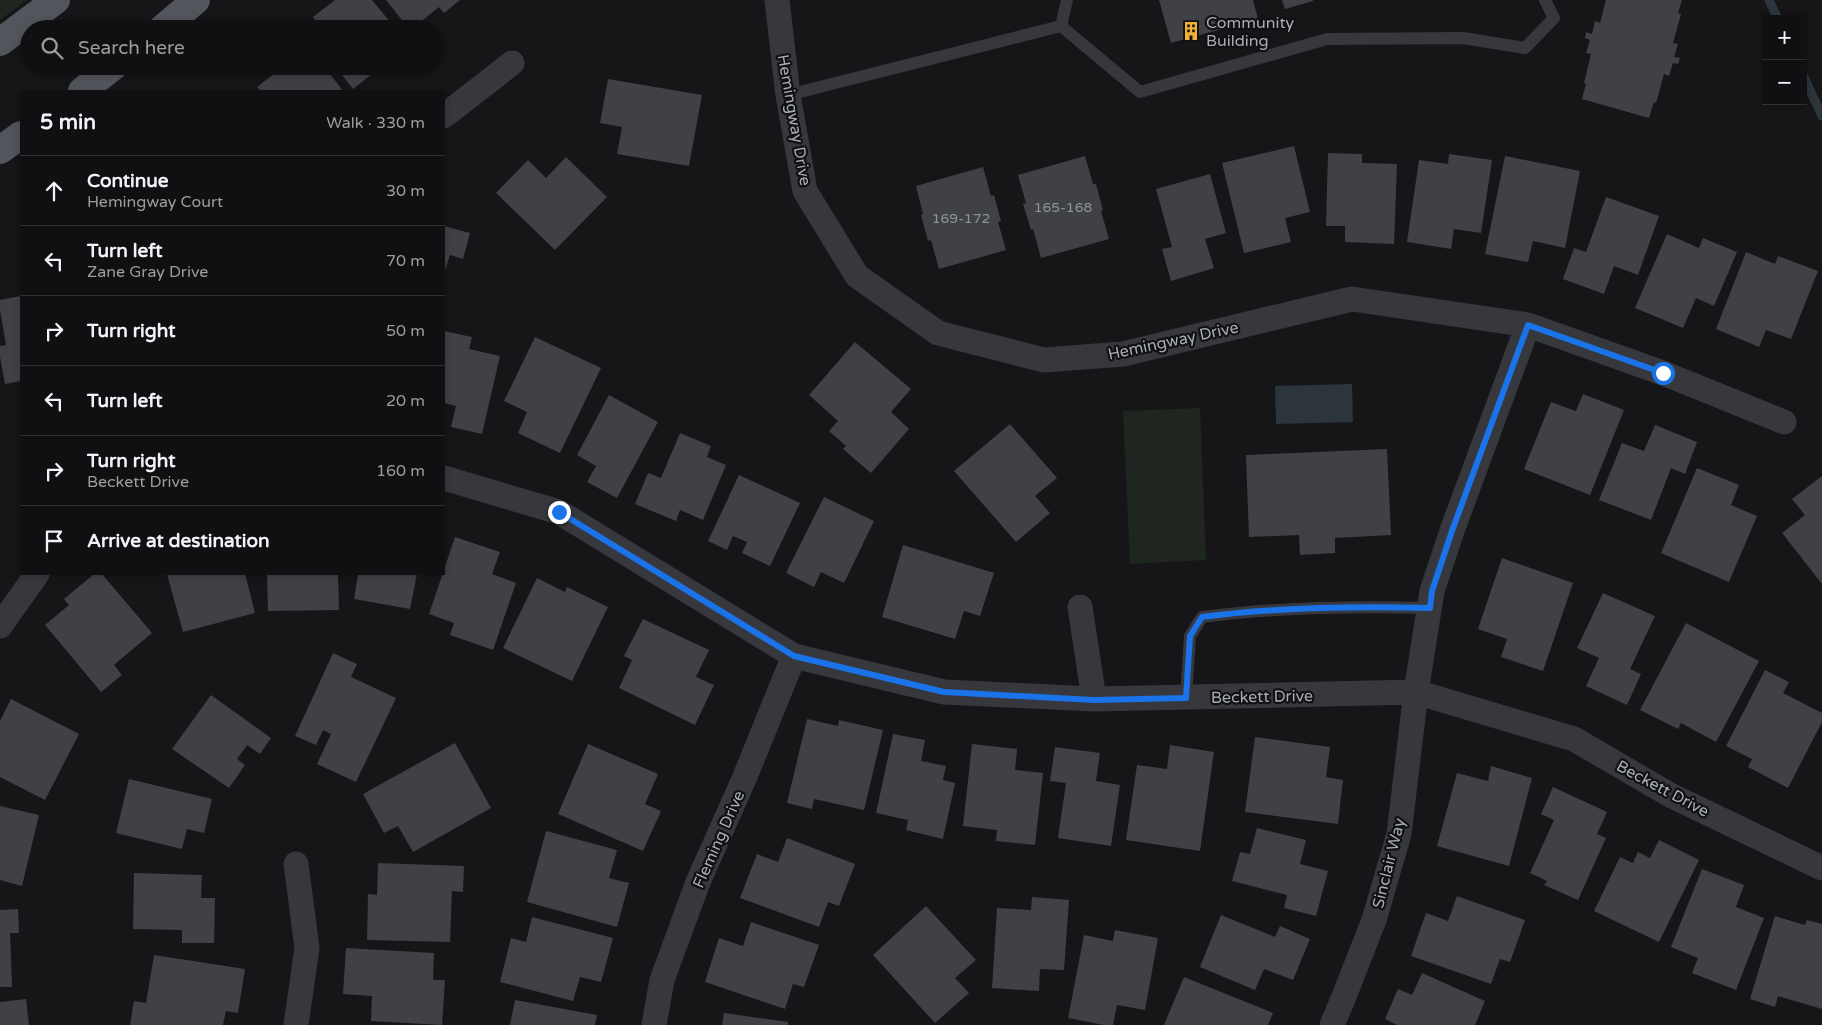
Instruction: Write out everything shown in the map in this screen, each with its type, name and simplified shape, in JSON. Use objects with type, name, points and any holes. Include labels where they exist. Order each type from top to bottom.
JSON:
[{"type":"main road","points":[[29,20],[56,0]]},
{"type":"main road","points":[[173,20],[196,0]]},
{"type":"main road","points":[[0,42],[20,27]]},
{"type":"main road","points":[[83,90],[102,75]]},
{"type":"main road","points":[[0,150],[20,136]]},
{"type":"street","name":"Hemingway Drive","points":[[777,0],[788,95],[805,190],[856,276],[938,333],[1044,360],[1123,354],[1352,299],[1528,325],[1663,373],[1784,422]]},
{"type":"street","points":[[445,115],[512,63]]},
{"type":"street","name":"Sinclair Way","points":[[1332,1025],[1374,920],[1399,834],[1416,692],[1432,591],[1453,528],[1528,325]]},
{"type":"street","name":"Beckett Drive","points":[[445,478],[559,512],[794,656],[944,692],[1094,700],[1416,692],[1574,739],[1670,795],[1822,868]]},
{"type":"street","points":[[0,626],[36,575]]},
{"type":"street","points":[[1080,607],[1094,700]]},
{"type":"street","name":"Fleming Drive","points":[[654,1025],[662,980],[698,882],[744,779],[794,656]]},
{"type":"street","points":[[296,864],[307,948],[296,1025]]},
{"type":"lane","points":[[1061,26],[1067,0]]},
{"type":"lane","points":[[1061,26],[1140,92],[1327,39],[1463,38],[1525,48],[1554,18],[1545,0]]},
{"type":"lane","points":[[788,95],[1061,26]]},
{"type":"lane","points":[[1186,698],[1190,636],[1202,617],[1265,610],[1367,606],[1430,608]]},
{"type":"shaded area","points":[[0,0],[27,0],[0,20]]},
{"type":"shaded area","points":[[1352,384],[1353,422],[1276,424],[1275,386]]},
{"type":"shaded area","points":[[1200,408],[1206,560],[1130,564],[1123,411]]},
{"type":"building","points":[[335,0],[372,0],[389,20],[316,20],[313,17]]},
{"type":"building","points":[[386,0],[460,0],[444,13],[439,7],[423,20],[402,20]]},
{"type":"building","name":"Community Building","points":[[1159,0],[1253,0],[1258,19],[1171,43]]},
{"type":"building","points":[[1282,0],[1313,0],[1313,1],[1285,9]]},
{"type":"building","points":[[1606,0],[1682,0],[1678,13],[1681,14],[1673,43],[1678,44],[1674,57],[1680,58],[1678,64],[1673,63],[1669,76],[1664,74],[1656,103],[1654,102],[1649,118],[1582,99],[1591,54],[1586,53],[1590,40],[1585,38],[1586,32],[1592,34],[1595,21],[1600,23]]},
{"type":"building","points":[[272,75],[331,75],[342,90],[260,90],[257,87]]},
{"type":"building","points":[[342,75],[371,75],[353,89]]},
{"type":"building","points":[[608,79],[702,95],[689,166],[617,154],[622,127],[600,123]]},
{"type":"building","points":[[1294,146],[1310,212],[1285,218],[1291,242],[1244,253],[1222,163]]},
{"type":"building","points":[[1328,153],[1362,154],[1362,163],[1397,164],[1394,244],[1345,242],[1345,226],[1326,226]]},
{"type":"building","points":[[1449,154],[1492,160],[1481,233],[1454,229],[1451,249],[1407,242],[1419,160],[1448,164]]},
{"type":"building","points":[[1085,156],[1093,184],[1096,184],[1109,239],[1041,258],[1033,229],[1031,230],[1023,204],[1026,203],[1018,175]]},
{"type":"building","points":[[1505,156],[1580,171],[1565,248],[1533,241],[1528,262],[1485,254]]},
{"type":"building","points":[[566,157],[607,197],[555,250],[496,193],[528,160],[546,178]]},
{"type":"building","points":[[983,167],[991,196],[994,195],[1001,221],[998,222],[1006,250],[939,269],[931,240],[928,241],[916,186]]},
{"type":"building","points":[[1210,174],[1226,233],[1205,239],[1214,268],[1171,281],[1162,249],[1172,247],[1156,189]]},
{"type":"building","points":[[1606,197],[1659,216],[1638,275],[1614,266],[1604,294],[1563,279],[1574,248],[1586,252]]},
{"type":"building","points":[[445,226],[470,233],[463,259],[450,255],[445,271]]},
{"type":"building","points":[[1667,234],[1699,248],[1703,238],[1737,252],[1714,306],[1696,298],[1683,328],[1635,308]]},
{"type":"building","points":[[1746,252],[1775,264],[1778,256],[1818,271],[1791,339],[1766,330],[1759,347],[1716,329]]},
{"type":"building","points":[[20,296],[20,381],[5,384],[0,357],[0,346],[6,345],[0,300]]},
{"type":"building","points":[[445,331],[472,337],[469,349],[500,356],[482,434],[451,427],[456,406],[445,403]]},
{"type":"building","points":[[535,337],[601,368],[560,453],[518,433],[527,412],[504,401]]},
{"type":"building","points":[[855,342],[911,389],[891,412],[909,429],[871,473],[843,449],[846,446],[829,431],[838,421],[809,395]]},
{"type":"building","points":[[1583,394],[1624,410],[1590,495],[1524,469],[1551,402],[1576,411]]},
{"type":"building","points":[[609,395],[658,422],[617,498],[587,482],[596,466],[577,455]]},
{"type":"building","points":[[1010,424],[1057,478],[1035,496],[1050,513],[1016,542],[954,471]]},
{"type":"building","points":[[1655,425],[1697,442],[1685,474],[1671,468],[1651,520],[1599,500],[1622,443],[1644,451]]},
{"type":"building","points":[[680,433],[711,446],[707,457],[726,465],[703,520],[680,510],[676,521],[635,504],[648,473],[661,478]]},
{"type":"building","points":[[1387,449],[1391,535],[1335,538],[1335,553],[1300,555],[1299,535],[1249,537],[1246,455]]},
{"type":"building","points":[[1697,468],[1739,485],[1731,505],[1757,516],[1729,582],[1661,553]]},
{"type":"building","points":[[739,475],[800,503],[770,566],[742,553],[747,542],[733,536],[727,550],[708,541]]},
{"type":"building","points":[[1822,476],[1822,584],[1782,533],[1805,515],[1792,499]]},
{"type":"building","points":[[824,497],[874,521],[844,583],[821,572],[814,587],[786,573]]},
{"type":"building","points":[[455,537],[500,552],[492,574],[516,583],[493,650],[450,635],[454,623],[429,614],[442,575],[445,575],[445,567]]},
{"type":"building","points":[[903,545],[994,573],[980,616],[964,611],[955,639],[882,617]]},
{"type":"building","points":[[1502,558],[1573,583],[1543,671],[1501,657],[1507,639],[1478,629]]},
{"type":"building","points":[[93,575],[103,575],[152,633],[114,665],[122,675],[101,692],[45,625],[69,605],[64,599]]},
{"type":"building","points":[[167,575],[245,575],[255,613],[183,632]]},
{"type":"building","points":[[267,575],[338,575],[339,610],[268,611]]},
{"type":"building","points":[[358,575],[417,575],[410,609],[354,599]]},
{"type":"building","points":[[537,578],[565,592],[567,587],[608,607],[572,681],[503,648]]},
{"type":"building","points":[[1603,593],[1655,616],[1630,669],[1641,674],[1627,705],[1586,686],[1599,658],[1577,648]]},
{"type":"building","points":[[643,619],[709,650],[696,677],[714,685],[695,725],[619,688],[632,660],[624,656]]},
{"type":"building","points":[[1686,623],[1759,661],[1716,742],[1681,723],[1678,729],[1640,710]]},
{"type":"building","points":[[333,653],[357,664],[351,677],[396,698],[356,782],[317,764],[331,734],[323,730],[316,745],[295,736]]},
{"type":"building","points":[[1765,670],[1789,682],[1783,693],[1822,713],[1822,722],[1788,788],[1748,767],[1752,759],[1726,746]]},
{"type":"building","points":[[211,695],[271,738],[260,754],[247,745],[237,759],[245,765],[229,788],[172,749]]},
{"type":"building","points":[[11,699],[79,734],[45,800],[0,777],[0,721]]},
{"type":"building","points":[[807,719],[838,726],[839,720],[883,730],[864,810],[814,799],[812,809],[787,803]]},
{"type":"building","points":[[893,734],[925,740],[921,761],[946,766],[943,780],[955,783],[943,839],[906,830],[908,820],[876,813]]},
{"type":"building","points":[[1255,737],[1330,747],[1326,777],[1343,780],[1338,824],[1245,812]]},
{"type":"building","points":[[455,743],[491,808],[413,852],[398,826],[384,833],[363,794]]},
{"type":"building","points":[[588,744],[658,774],[645,804],[661,811],[643,851],[558,814]]},
{"type":"building","points":[[972,744],[1017,749],[1015,770],[1043,773],[1035,845],[996,841],[997,830],[963,826]]},
{"type":"building","points":[[1170,745],[1214,752],[1200,851],[1126,840],[1137,765],[1167,769]]},
{"type":"building","points":[[1055,747],[1100,753],[1096,781],[1120,785],[1111,846],[1058,838],[1066,783],[1050,781]]},
{"type":"building","points":[[1491,766],[1532,778],[1509,866],[1437,846],[1457,773],[1488,781]]},
{"type":"building","points":[[129,779],[212,799],[204,833],[187,829],[182,849],[116,833]]},
{"type":"building","points":[[1553,787],[1607,812],[1597,834],[1606,838],[1578,900],[1544,885],[1547,881],[1530,873],[1554,820],[1541,814]]},
{"type":"building","points":[[0,806],[39,815],[22,886],[0,880]]},
{"type":"building","points":[[1257,828],[1306,840],[1300,864],[1328,871],[1316,916],[1284,908],[1287,895],[1232,881],[1240,852],[1250,854]]},
{"type":"building","points":[[546,831],[617,850],[609,878],[629,883],[617,927],[527,902]]},
{"type":"building","points":[[787,838],[855,864],[839,906],[828,902],[819,927],[740,898],[757,854],[778,862]]},
{"type":"building","points":[[1659,840],[1699,860],[1659,942],[1594,911],[1620,857],[1633,863],[1638,852],[1650,858]]},
{"type":"building","points":[[378,863],[464,866],[463,892],[452,891],[450,942],[367,940],[368,894],[377,895]]},
{"type":"building","points":[[1702,869],[1744,885],[1736,907],[1764,918],[1736,990],[1692,973],[1698,958],[1671,947]]},
{"type":"building","points":[[134,873],[202,875],[201,898],[215,898],[214,943],[182,943],[182,930],[133,929]]},
{"type":"building","points":[[1457,896],[1525,920],[1510,962],[1500,959],[1491,984],[1411,956],[1426,913],[1448,921]]},
{"type":"building","points":[[1032,897],[1069,900],[1064,970],[1040,969],[1039,991],[992,988],[997,908],[1031,910]]},
{"type":"building","points":[[926,906],[976,960],[955,978],[969,993],[935,1023],[873,955]]},
{"type":"building","points":[[18,909],[19,933],[10,933],[12,987],[0,987],[0,910]]},
{"type":"building","points":[[1221,915],[1275,937],[1280,926],[1310,939],[1293,980],[1264,969],[1255,990],[1200,967]]},
{"type":"building","points":[[1775,916],[1805,925],[1807,920],[1822,924],[1822,1009],[1778,996],[1775,1007],[1750,999]]},
{"type":"building","points":[[532,917],[613,938],[601,982],[580,977],[573,1001],[500,982],[511,938],[526,942]]},
{"type":"building","points":[[751,922],[819,945],[804,987],[793,984],[785,1009],[705,982],[719,938],[743,946]]},
{"type":"building","points":[[1115,930],[1158,938],[1145,1010],[1117,1005],[1113,1025],[1068,1018],[1084,935],[1113,941]]},
{"type":"building","points":[[346,948],[434,953],[433,980],[445,980],[442,1025],[371,1021],[372,996],[343,994]]},
{"type":"building","points":[[154,955],[245,969],[238,1013],[226,1011],[223,1025],[130,1025],[134,1001],[146,1003]]},
{"type":"building","points":[[1422,973],[1485,1001],[1475,1025],[1397,1025],[1385,1019],[1398,989],[1412,995]]},
{"type":"building","points":[[1184,977],[1273,1013],[1268,1025],[1164,1025]]},
{"type":"building","points":[[26,999],[29,1025],[0,1025],[0,1002]]},
{"type":"building","points":[[515,1000],[597,1015],[595,1025],[510,1025]]},
{"type":"building","points":[[724,1013],[788,1022],[788,1025],[722,1025]]},
{"type":"waterway","points":[[1769,0],[1776,15]]},
{"type":"waterway","points":[[1807,84],[1822,116]]},
{"type":"place","name":"Community Building","points":[[1191,31]]},
{"type":"route","points":[[559,512],[794,656],[944,692],[1094,700],[1186,698],[1190,636],[1202,617],[1265,610],[1367,606],[1430,608],[1432,591],[1453,528],[1528,325],[1663,373]]}]
